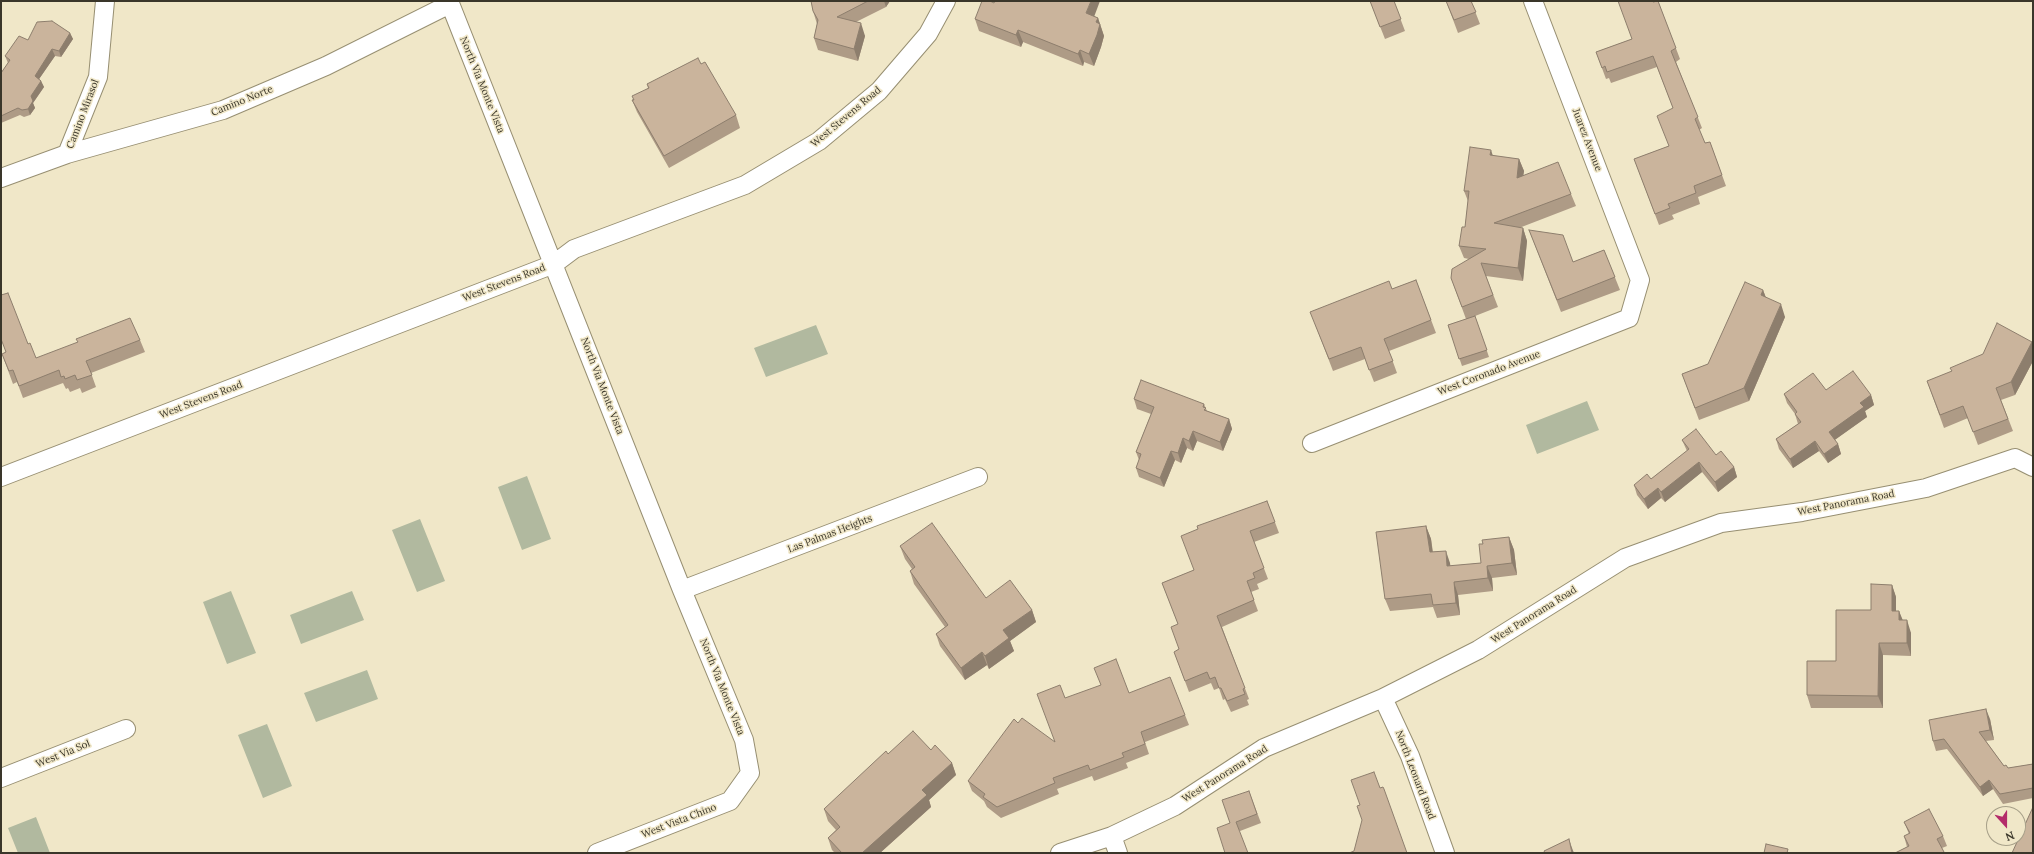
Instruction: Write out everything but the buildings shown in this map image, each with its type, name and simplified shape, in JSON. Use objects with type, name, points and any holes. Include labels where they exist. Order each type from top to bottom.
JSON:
[{"type":"street","name":"Camino Mirasol","points":[[67,154],[98,77],[105,1]]},
{"type":"street","name":"West Stevens Road","points":[[2,474],[554,264],[574,249],[745,185],[819,141],[878,91],[928,34],[946,1]]},
{"type":"street","name":"Juarez Avenue","points":[[1534,1],[1640,280]]},
{"type":"street","name":"Camino Norte","points":[[1,178],[67,154],[223,110],[326,66],[449,2]]},
{"type":"street","name":"North Via Monte Vista","points":[[449,2],[682,590],[744,740],[750,773]]},
{"type":"street","name":"West Coronado Avenue","points":[[1312,443],[1629,318],[1640,280]]},
{"type":"street","name":"West Panorama Road","points":[[1060,853],[1112,836],[1175,806],[1264,748],[1383,698],[1478,650],[1625,558],[1722,523],[1802,512],[1926,488],[2015,458],[2033,467]]},
{"type":"street","name":"Las Palmas Heights","points":[[682,590],[978,477]]},
{"type":"street","name":"North Leonard Road","points":[[1383,698],[1410,756],[1445,853]]},
{"type":"street","name":"West Via Sol","points":[[1,778],[126,729]]},
{"type":"street","name":"West Vista Chino","points":[[597,853],[730,801],[750,773]]},
{"type":"street","points":[[1112,836],[1118,853]]},
{"type":"green space","points":[[816,325],[828,354],[766,377],[754,348]]},
{"type":"green space","points":[[1587,401],[1599,430],[1537,454],[1526,425]]},
{"type":"green space","points":[[527,476],[551,539],[522,550],[498,487]]},
{"type":"green space","points":[[420,519],[445,581],[417,592],[392,530]]},
{"type":"green space","points":[[231,591],[256,653],[227,664],[203,602]]},
{"type":"green space","points":[[352,591],[364,620],[301,644],[290,615]]},
{"type":"green space","points":[[367,670],[378,699],[316,722],[304,693]]},
{"type":"green space","points":[[267,724],[292,786],[263,798],[238,735]]},
{"type":"green space","points":[[36,817],[50,853],[18,853],[8,828]]}]
